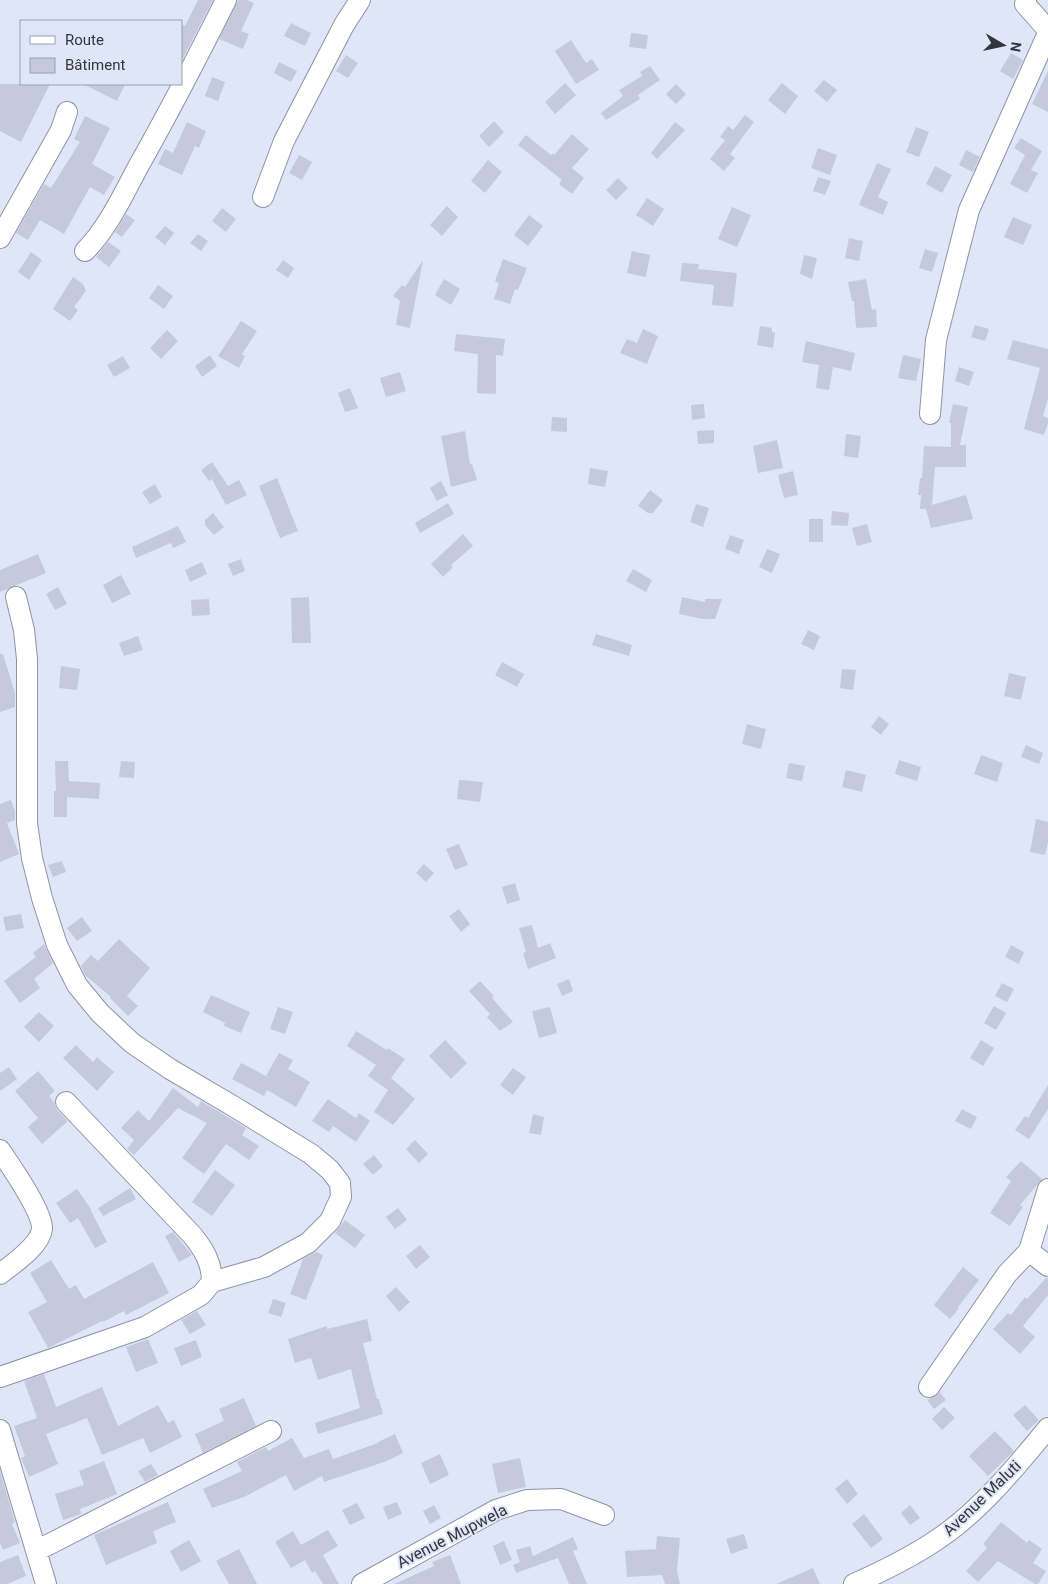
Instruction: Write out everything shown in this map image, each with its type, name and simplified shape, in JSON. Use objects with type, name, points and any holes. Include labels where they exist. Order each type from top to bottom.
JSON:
[{"type":"street","points":[[85,251],[95,241],[119,202],[180,91],[226,0]]},
{"type":"street","points":[[263,197],[284,141],[344,25],[360,0]]},
{"type":"street","points":[[930,414],[936,340],[969,210],[1048,31],[1025,4],[1026,0]]},
{"type":"street","points":[[0,237],[61,130],[67,112]]},
{"type":"street","points":[[0,1377],[145,1327],[201,1295],[212,1282],[264,1267],[308,1243],[330,1221],[341,1197],[340,1183],[330,1170],[311,1154],[170,1069],[132,1043],[100,1013],[78,985],[57,945],[32,858],[27,823],[27,659],[24,630],[16,597]]},
{"type":"street","points":[[66,1102],[202,1247],[209,1261],[212,1282]]},
{"type":"street","points":[[0,1150],[36,1209],[42,1228],[35,1243],[0,1274]]},
{"type":"street","points":[[929,1386],[1007,1274],[1029,1251],[1048,1189]]},
{"type":"street","points":[[1029,1251],[1048,1266]]},
{"type":"street","name":"Avenue Maluti","points":[[854,1584],[896,1565],[939,1539],[970,1514],[1023,1459],[1048,1428]]},
{"type":"street","points":[[0,1430],[46,1584]]},
{"type":"street","points":[[36,1551],[271,1431]]},
{"type":"street","name":"Avenue Mupwela","points":[[362,1584],[496,1510],[527,1500],[561,1499],[604,1515]]},
{"type":"building","points":[[198,0],[213,0],[182,60],[182,24],[185,26]]},
{"type":"building","points":[[238,0],[247,0],[254,3],[241,31],[249,34],[243,49],[219,39]]},
{"type":"building","points":[[291,23],[311,33],[305,46],[284,36]]},
{"type":"building","points":[[631,33],[648,35],[646,49],[629,47]]},
{"type":"building","points":[[571,40],[586,63],[592,59],[599,70],[576,84],[555,51]]},
{"type":"building","points":[[1011,53],[1023,60],[1013,79],[1000,71]]},
{"type":"building","points":[[346,55],[358,63],[348,78],[336,71]]},
{"type":"building","points":[[279,62],[297,71],[291,82],[274,73]]},
{"type":"building","points":[[650,66],[660,80],[638,95],[640,99],[606,120],[601,113],[623,96],[619,90],[642,76],[640,72]]},
{"type":"building","points":[[1048,71],[1048,112],[1032,104]]},
{"type":"building","points":[[212,77],[225,82],[218,101],[205,96]]},
{"type":"building","points":[[824,80],[837,90],[827,102],[814,91]]},
{"type":"building","points":[[565,83],[576,95],[555,114],[545,102]]},
{"type":"building","points":[[782,83],[798,96],[785,114],[768,100]]},
{"type":"building","points":[[0,84],[50,85],[21,142],[0,131]]},
{"type":"building","points":[[676,84],[686,94],[676,104],[666,94]]},
{"type":"building","points":[[85,85],[125,85],[117,101]]},
{"type":"building","points":[[745,115],[754,122],[730,154],[735,158],[724,171],[710,159],[725,140],[720,137],[728,126],[733,130]]},
{"type":"building","points":[[85,116],[110,128],[92,164],[115,177],[104,195],[90,187],[64,234],[40,220],[28,240],[16,233],[44,184],[51,188],[80,142],[74,139]]},
{"type":"building","points":[[494,121],[504,132],[489,147],[479,136]]},
{"type":"building","points":[[187,122],[206,131],[199,148],[195,146],[182,175],[158,164],[165,149],[173,153]]},
{"type":"building","points":[[675,122],[685,130],[657,159],[651,153]]},
{"type":"building","points":[[916,127],[929,132],[919,157],[906,152]]},
{"type":"building","points":[[572,134],[589,149],[572,168],[584,178],[572,194],[559,184],[562,180],[518,145],[526,135],[551,155],[553,153],[554,155]]},
{"type":"building","points":[[1021,138],[1042,151],[1031,170],[1038,173],[1027,193],[1010,184],[1025,155],[1014,148]]},
{"type":"building","points":[[818,148],[837,155],[830,175],[811,168]]},
{"type":"building","points":[[966,150],[980,157],[973,172],[959,165]]},
{"type":"building","points":[[299,155],[312,162],[302,180],[289,173]]},
{"type":"building","points":[[488,160],[502,172],[485,193],[471,181]]},
{"type":"building","points":[[877,163],[891,169],[878,197],[888,202],[883,215],[859,205]]},
{"type":"building","points":[[935,166],[952,175],[942,193],[926,184]]},
{"type":"building","points":[[818,177],[831,181],[825,195],[813,191]]},
{"type":"building","points":[[618,178],[628,188],[616,200],[606,190]]},
{"type":"building","points":[[647,198],[664,209],[653,226],[636,215]]},
{"type":"building","points":[[447,206],[458,217],[442,236],[430,225]]},
{"type":"building","points":[[732,207],[751,215],[737,247],[718,239]]},
{"type":"building","points":[[222,208],[236,219],[226,232],[212,221]]},
{"type":"building","points":[[126,214],[135,220],[122,237],[115,232]]},
{"type":"building","points":[[529,215],[543,226],[528,246],[514,235]]},
{"type":"building","points":[[1013,217],[1032,225],[1023,245],[1004,237]]},
{"type":"building","points":[[165,226],[174,233],[165,245],[155,237]]},
{"type":"building","points":[[198,234],[208,241],[201,251],[190,243]]},
{"type":"building","points":[[849,238],[863,241],[859,261],[845,258]]},
{"type":"building","points":[[108,242],[121,251],[109,267],[96,257]]},
{"type":"building","points":[[925,249],[938,253],[932,272],[919,268]]},
{"type":"building","points":[[632,251],[650,255],[646,277],[627,273]]},
{"type":"building","points":[[31,252],[42,260],[29,280],[18,272]]},
{"type":"building","points":[[804,255],[817,258],[812,279],[800,274]]},
{"type":"building","points":[[503,259],[527,268],[518,290],[515,289],[510,304],[494,299],[499,283],[495,281]]},
{"type":"building","points":[[283,260],[294,268],[288,278],[276,270]]},
{"type":"building","points":[[423,260],[410,328],[396,325],[400,301],[393,296],[402,285],[405,287]]},
{"type":"building","points":[[682,263],[699,264],[698,269],[737,273],[733,307],[712,305],[714,285],[680,281]]},
{"type":"building","points":[[73,277],[83,284],[86,291],[74,307],[78,310],[70,321],[53,309]]},
{"type":"building","points":[[444,279],[460,289],[451,305],[435,295]]},
{"type":"building","points":[[866,279],[872,310],[876,309],[877,327],[856,328],[854,301],[852,301],[848,282]]},
{"type":"building","points":[[158,285],[173,296],[164,309],[149,298]]},
{"type":"building","points":[[241,321],[257,331],[242,354],[245,356],[239,368],[218,356]]},
{"type":"building","points":[[975,325],[989,329],[985,341],[971,337]]},
{"type":"building","points":[[760,326],[772,328],[772,332],[775,333],[773,348],[757,345]]},
{"type":"building","points":[[643,329],[658,336],[647,364],[620,353],[627,339],[637,343]]},
{"type":"building","points":[[167,330],[178,341],[161,359],[150,348]]},
{"type":"building","points":[[456,334],[505,339],[503,356],[496,355],[496,394],[477,393],[478,354],[454,351]]},
{"type":"building","points":[[1013,340],[1048,349],[1048,399],[1043,416],[1048,418],[1048,423],[1044,435],[1024,429],[1040,368],[1007,359]]},
{"type":"building","points":[[806,341],[855,353],[851,371],[833,367],[829,390],[816,388],[819,365],[802,362]]},
{"type":"building","points":[[210,355],[217,366],[202,377],[195,366]]},
{"type":"building","points":[[903,355],[921,359],[916,381],[898,378]]},
{"type":"building","points":[[123,356],[130,368],[114,377],[107,365]]},
{"type":"building","points":[[959,367],[974,372],[969,386],[955,381]]},
{"type":"building","points":[[400,372],[406,391],[386,397],[380,378]]},
{"type":"building","points":[[350,388],[358,408],[345,412],[338,393]]},
{"type":"building","points":[[704,404],[705,418],[692,420],[691,405]]},
{"type":"building","points":[[953,404],[968,407],[960,445],[966,445],[966,467],[935,467],[932,505],[966,495],[973,519],[931,528],[926,509],[920,509],[921,495],[918,495],[920,478],[922,478],[924,446],[951,447],[951,423],[949,423]]},
{"type":"building","points":[[552,417],[567,418],[567,432],[551,431]]},
{"type":"building","points":[[714,430],[714,443],[698,444],[697,431]]},
{"type":"building","points":[[465,431],[470,464],[472,464],[477,480],[451,487],[441,436]]},
{"type":"building","points":[[846,434],[861,436],[858,458],[844,456]]},
{"type":"building","points":[[777,440],[783,468],[758,473],[753,446]]},
{"type":"building","points":[[212,462],[228,486],[239,480],[247,495],[226,505],[212,479],[209,481],[201,470]]},
{"type":"building","points":[[590,468],[608,471],[605,487],[588,484]]},
{"type":"building","points":[[793,471],[798,495],[784,498],[778,475]]},
{"type":"building","points":[[277,478],[298,531],[280,538],[259,486]]},
{"type":"building","points":[[441,481],[448,495],[437,501],[430,488]]},
{"type":"building","points":[[155,484],[162,497],[150,504],[142,492]]},
{"type":"building","points":[[650,490],[663,500],[653,513],[648,513],[638,506]]},
{"type":"building","points":[[448,503],[454,514],[420,533],[415,523]]},
{"type":"building","points":[[696,504],[709,508],[703,527],[690,522]]},
{"type":"building","points":[[832,511],[849,513],[848,526],[831,525]]},
{"type":"building","points":[[213,513],[224,527],[214,535],[205,525],[205,520]]},
{"type":"building","points":[[809,519],[823,519],[823,542],[809,542]]},
{"type":"building","points":[[867,524],[872,542],[857,546],[852,528]]},
{"type":"building","points":[[178,526],[186,542],[173,548],[171,543],[136,558],[132,547]]},
{"type":"building","points":[[463,534],[473,546],[451,565],[453,567],[443,577],[431,564]]},
{"type":"building","points":[[730,535],[744,540],[739,554],[725,549]]},
{"type":"building","points":[[767,549],[780,554],[772,573],[759,567]]},
{"type":"building","points":[[38,554],[46,573],[0,592],[0,570]]},
{"type":"building","points":[[241,559],[245,571],[233,576],[228,564]]},
{"type":"building","points":[[202,562],[207,574],[190,582],[185,570]]},
{"type":"building","points":[[633,569],[652,580],[646,592],[626,581]]},
{"type":"building","points":[[121,575],[131,594],[112,603],[103,585]]},
{"type":"building","points":[[58,587],[67,604],[55,610],[46,594]]},
{"type":"building","points":[[309,597],[311,643],[292,643],[291,598]]},
{"type":"building","points":[[682,597],[705,602],[705,599],[722,599],[715,619],[703,619],[679,614]]},
{"type":"building","points":[[209,599],[210,615],[192,616],[191,600]]},
{"type":"building","points":[[808,630],[820,636],[814,650],[801,644]]},
{"type":"building","points":[[596,634],[632,645],[629,656],[592,645]]},
{"type":"building","points":[[138,636],[143,650],[124,656],[119,643]]},
{"type":"building","points":[[0,654],[3,654],[15,693],[15,707],[0,712]]},
{"type":"building","points":[[502,662],[524,674],[517,687],[495,675]]},
{"type":"building","points":[[61,666],[80,669],[77,690],[59,688]]},
{"type":"building","points":[[842,669],[856,670],[853,690],[840,688]]},
{"type":"building","points":[[1009,673],[1026,677],[1021,700],[1004,696]]},
{"type":"building","points":[[879,716],[889,724],[881,735],[871,727]]},
{"type":"building","points":[[747,724],[766,729],[761,749],[742,744]]},
{"type":"building","points":[[1026,745],[1043,753],[1039,764],[1021,757]]},
{"type":"building","points":[[981,755],[1003,763],[997,782],[974,774]]},
{"type":"building","points":[[899,760],[921,767],[917,781],[895,774]]},
{"type":"building","points":[[55,761],[68,761],[69,781],[100,783],[99,799],[67,797],[67,817],[54,817],[54,791],[56,791]]},
{"type":"building","points":[[121,761],[135,762],[134,778],[119,777]]},
{"type":"building","points":[[789,763],[805,766],[802,781],[786,778]]},
{"type":"building","points":[[846,770],[866,775],[862,792],[842,787]]},
{"type":"building","points":[[459,780],[483,782],[480,802],[457,799]]},
{"type":"building","points":[[11,800],[15,811],[15,820],[7,823],[19,854],[0,862],[0,804]]},
{"type":"building","points":[[1036,819],[1048,822],[1048,843],[1045,855],[1030,852]]},
{"type":"building","points":[[459,844],[468,865],[455,870],[446,849]]},
{"type":"building","points":[[62,861],[66,872],[53,877],[48,865]]},
{"type":"building","points":[[424,864],[434,873],[426,882],[416,873]]},
{"type":"building","points":[[515,883],[520,900],[507,904],[502,887]]},
{"type":"building","points":[[459,909],[470,924],[461,932],[449,916]]},
{"type":"building","points":[[21,914],[24,928],[6,931],[3,917]]},
{"type":"building","points":[[82,917],[92,931],[77,941],[67,928]]},
{"type":"building","points":[[532,925],[538,948],[550,943],[556,958],[528,969],[523,953],[526,952],[519,928]]},
{"type":"building","points":[[119,939],[150,968],[127,996],[138,1006],[128,1016],[111,997],[85,975],[81,966],[91,955],[98,961]]},
{"type":"building","points":[[44,944],[53,963],[34,979],[40,988],[20,1003],[4,981],[36,957],[33,953]]},
{"type":"building","points":[[1011,945],[1024,952],[1019,964],[1005,957]]},
{"type":"building","points":[[569,979],[573,991],[562,996],[557,984]]},
{"type":"building","points":[[480,981],[494,996],[492,998],[513,1022],[500,1031],[487,1017],[490,1014],[469,991]]},
{"type":"building","points":[[1002,983],[1014,989],[1007,1002],[995,996]]},
{"type":"building","points":[[211,995],[250,1012],[241,1033],[224,1026],[225,1023],[203,1012]]},
{"type":"building","points":[[994,1006],[1006,1013],[996,1030],[984,1023]]},
{"type":"building","points":[[278,1007],[293,1012],[285,1034],[270,1029]]},
{"type":"building","points":[[550,1007],[557,1033],[539,1038],[532,1011]]},
{"type":"building","points":[[39,1012],[54,1026],[39,1042],[24,1027]]},
{"type":"building","points":[[356,1031],[405,1059],[391,1078],[415,1099],[393,1125],[374,1112],[388,1090],[368,1076],[376,1065],[347,1046]]},
{"type":"building","points":[[445,1040],[467,1063],[451,1079],[429,1056]]},
{"type":"building","points":[[981,1040],[994,1048],[983,1066],[970,1058]]},
{"type":"building","points":[[76,1045],[93,1062],[97,1057],[114,1072],[97,1091],[63,1058]]},
{"type":"building","points":[[279,1053],[293,1060],[288,1069],[310,1082],[296,1107],[267,1090],[264,1096],[232,1079],[241,1063],[266,1076]]},
{"type":"building","points":[[9,1067],[17,1079],[0,1091],[0,1073]]},
{"type":"building","points":[[513,1068],[526,1077],[513,1095],[500,1085]]},
{"type":"building","points":[[38,1071],[55,1091],[49,1096],[57,1110],[68,1121],[42,1144],[28,1127],[38,1118],[15,1091]]},
{"type":"building","points":[[1048,1085],[1048,1109],[1029,1139],[1015,1130],[1025,1116],[1028,1118]]},
{"type":"building","points":[[173,1088],[198,1107],[201,1101],[246,1128],[242,1135],[259,1146],[249,1160],[226,1144],[204,1174],[182,1158],[207,1123],[178,1108],[134,1155],[127,1149],[134,1140],[121,1128],[138,1110],[149,1121]]},
{"type":"building","points":[[328,1099],[356,1118],[359,1113],[370,1121],[356,1142],[333,1126],[329,1132],[312,1121]]},
{"type":"building","points":[[962,1109],[977,1117],[971,1129],[955,1121]]},
{"type":"building","points":[[533,1114],[544,1117],[541,1135],[529,1133]]},
{"type":"building","points":[[415,1140],[428,1154],[419,1163],[406,1149]]},
{"type":"building","points":[[374,1155],[383,1166],[373,1175],[363,1164]]},
{"type":"building","points":[[1021,1161],[1042,1179],[1020,1205],[1023,1207],[1010,1226],[990,1213],[1011,1181],[1006,1177]]},
{"type":"building","points":[[215,1170],[235,1185],[212,1216],[192,1202]]},
{"type":"building","points":[[130,1188],[136,1199],[103,1216],[98,1208]]},
{"type":"building","points":[[77,1189],[91,1209],[107,1242],[95,1248],[78,1218],[70,1223],[56,1203]]},
{"type":"building","points":[[398,1208],[407,1220],[395,1229],[386,1217]]},
{"type":"building","points":[[345,1220],[365,1235],[355,1248],[335,1233]]},
{"type":"building","points":[[173,1232],[192,1255],[179,1262],[165,1236]]},
{"type":"building","points":[[420,1245],[430,1257],[416,1269],[406,1256]]},
{"type":"building","points":[[316,1252],[323,1255],[306,1300],[290,1294],[303,1259]]},
{"type":"building","points":[[51,1260],[69,1289],[76,1285],[84,1299],[153,1262],[169,1293],[126,1315],[124,1311],[102,1321],[48,1348],[28,1312],[47,1302],[30,1273]]},
{"type":"building","points":[[963,1267],[979,1280],[950,1319],[934,1305]]},
{"type":"building","points":[[1048,1278],[1048,1295],[1023,1326],[1035,1337],[1020,1354],[993,1329],[1008,1313],[1011,1315],[1025,1297],[1027,1299]]},
{"type":"building","points":[[396,1287],[410,1302],[399,1312],[386,1296]]},
{"type":"building","points":[[273,1299],[286,1303],[281,1317],[268,1313]]},
{"type":"building","points":[[197,1311],[206,1325],[190,1334],[181,1320]]},
{"type":"building","points":[[367,1319],[372,1341],[363,1343],[377,1399],[379,1399],[383,1414],[318,1434],[315,1423],[360,1408],[351,1369],[318,1380],[311,1358],[295,1363],[288,1339],[327,1326],[327,1329]]},
{"type":"building","points":[[148,1339],[158,1363],[136,1372],[126,1347]]},
{"type":"building","points":[[196,1340],[202,1357],[181,1366],[174,1348]]},
{"type":"building","points":[[44,1374],[56,1407],[102,1387],[118,1426],[158,1405],[168,1423],[174,1420],[182,1437],[150,1453],[143,1438],[102,1455],[87,1418],[46,1434],[58,1464],[29,1477],[21,1458],[25,1456],[14,1426],[37,1418],[24,1381]]},
{"type":"building","points":[[940,1392],[946,1400],[934,1409],[927,1400]]},
{"type":"building","points":[[244,1398],[256,1426],[203,1453],[195,1434],[224,1421],[219,1409]]},
{"type":"building","points":[[1025,1405],[1039,1420],[1027,1431],[1013,1415]]},
{"type":"building","points":[[944,1407],[955,1418],[942,1430],[932,1419]]},
{"type":"building","points":[[995,1431],[1014,1451],[988,1476],[969,1456]]},
{"type":"building","points":[[395,1434],[403,1453],[387,1461],[324,1482],[322,1476],[294,1491],[286,1475],[244,1497],[212,1508],[203,1489],[242,1471],[237,1462],[266,1447],[268,1451],[292,1438],[304,1458],[329,1449],[333,1459],[378,1443]]},
{"type":"building","points":[[440,1454],[449,1475],[430,1484],[421,1463]]},
{"type":"building","points":[[520,1458],[526,1487],[498,1493],[492,1464]]},
{"type":"building","points":[[104,1461],[117,1494],[80,1509],[81,1514],[63,1520],[55,1494],[84,1485],[79,1471]]},
{"type":"building","points":[[151,1464],[158,1475],[145,1482],[138,1471]]},
{"type":"building","points":[[0,1471],[15,1522],[12,1524],[20,1543],[3,1550],[0,1543]]},
{"type":"building","points":[[847,1479],[858,1494],[847,1504],[835,1489]]},
{"type":"building","points":[[168,1502],[176,1522],[153,1531],[157,1543],[106,1565],[94,1535]]},
{"type":"building","points":[[397,1502],[402,1514],[388,1520],[383,1507]]},
{"type":"building","points":[[357,1503],[365,1518],[350,1525],[342,1510]]},
{"type":"building","points":[[434,1505],[441,1518],[430,1524],[423,1511]]},
{"type":"building","points":[[910,1505],[920,1518],[910,1525],[901,1513]]},
{"type":"building","points":[[864,1514],[883,1539],[871,1548],[852,1524]]},
{"type":"building","points":[[1001,1522],[1027,1543],[1029,1540],[1042,1549],[1033,1563],[1046,1571],[1038,1584],[998,1561],[978,1582],[966,1571],[987,1548],[983,1544]]},
{"type":"building","points":[[328,1530],[338,1546],[323,1555],[339,1584],[323,1584],[315,1571],[312,1573],[305,1560],[291,1568],[275,1542],[293,1531],[301,1545]]},
{"type":"building","points":[[744,1534],[748,1548],[731,1554],[726,1539]]},
{"type":"building","points":[[657,1536],[680,1538],[677,1571],[680,1584],[665,1584],[662,1575],[627,1577],[625,1551],[656,1549]]},
{"type":"building","points":[[573,1537],[578,1549],[573,1551],[587,1584],[569,1584],[558,1558],[516,1573],[513,1565],[520,1562],[516,1550],[530,1546],[533,1556]]},
{"type":"building","points":[[189,1540],[201,1561],[181,1572],[170,1551]]},
{"type":"building","points":[[504,1541],[512,1560],[500,1565],[493,1546]]},
{"type":"building","points":[[239,1549],[257,1584],[229,1584],[216,1561]]},
{"type":"building","points":[[18,1555],[26,1576],[7,1584],[0,1584],[0,1562]]},
{"type":"building","points":[[450,1555],[461,1584],[394,1584],[434,1566],[432,1562]]},
{"type":"building","points":[[813,1568],[820,1584],[776,1584]]}]
